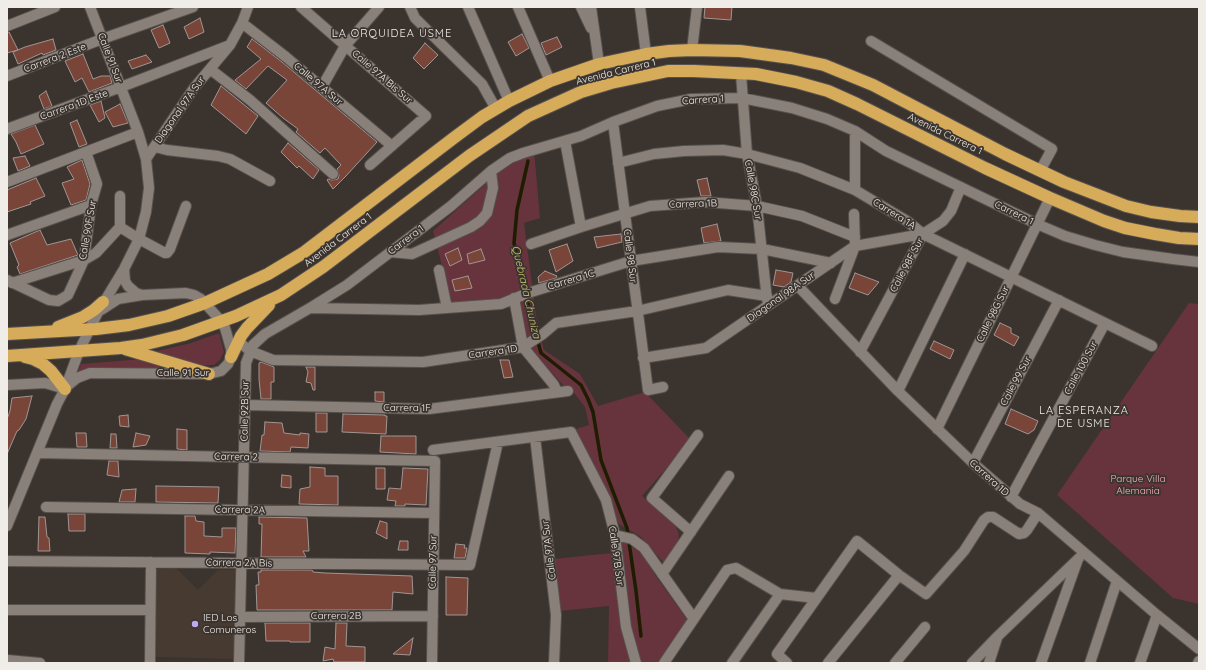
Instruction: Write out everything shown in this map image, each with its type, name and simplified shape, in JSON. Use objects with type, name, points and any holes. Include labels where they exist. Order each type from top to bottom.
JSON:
[{"type":"highway","name":"Avenida Carrera 1","points":[[7,334],[37,331],[89,330],[129,325],[174,314],[205,303],[258,279],[303,253],[455,137],[496,109],[550,81],[599,64],[646,54],[692,50],[740,51],[791,58],[824,66],[873,85],[1005,154],[1064,182],[1126,206],[1151,212],[1199,217]]},
{"type":"highway","name":"Avenida Carrera 1","points":[[9,356],[122,348],[142,345],[182,336],[222,322],[281,295],[324,267],[469,156],[528,116],[581,92],[611,83],[668,71],[756,74],[796,82],[828,91],[1050,198],[1104,221],[1125,228],[1179,238],[1199,239]]},
{"type":"highway","points":[[231,357],[238,341],[247,328],[281,295]]},
{"type":"highway","points":[[37,331],[72,322],[101,307]]},
{"type":"highway","points":[[122,348],[209,374]]},
{"type":"highway","points":[[9,356],[33,359],[43,364],[51,371],[65,389]]},
{"type":"street","points":[[7,26],[55,7]]},
{"type":"street","name":"Calle 91 Sur","points":[[7,526],[65,389],[79,351],[101,307],[124,269],[139,239],[148,200],[148,173],[146,159],[138,132],[90,7]]},
{"type":"street","name":"Carrera 2 Este","points":[[7,76],[102,39],[193,7]]},
{"type":"street","name":"Diagonal 97A Sur","points":[[146,159],[194,88],[230,45],[242,23],[248,7]]},
{"type":"street","points":[[322,87],[345,46],[379,7]]},
{"type":"street","points":[[410,7],[415,18],[482,84],[496,109]]},
{"type":"street","points":[[468,7],[509,102]]},
{"type":"street","points":[[518,7],[550,81]]},
{"type":"street","points":[[581,7],[594,35]]},
{"type":"street","points":[[591,7],[599,64]]},
{"type":"street","points":[[640,7],[646,54]]},
{"type":"street","points":[[692,50],[697,7]]},
{"type":"street","name":"Calle 97A Bis Sur","points":[[308,9],[345,46],[426,116],[392,146]]},
{"type":"street","name":"Calle 97A Sur","points":[[242,23],[322,87],[392,146]]},
{"type":"street","points":[[871,41],[1052,148],[1040,171]]},
{"type":"street","name":"Carrera 1D Este","points":[[7,129],[230,45]]},
{"type":"street","points":[[210,69],[250,100],[333,174]]},
{"type":"street","name":"Calle 98C Sur","points":[[741,74],[747,154],[757,206],[768,306]]},
{"type":"street","name":"Carrera 1","points":[[250,351],[253,345],[265,334],[347,285],[451,206],[491,171],[510,158],[565,141],[657,106],[691,99],[742,98],[792,108],[827,119],[855,131],[886,151],[1065,236],[1123,252],[1199,262]]},
{"type":"street","name":"Calle 98 Sur","points":[[613,122],[648,390],[663,387]]},
{"type":"street","points":[[855,131],[855,190]]},
{"type":"street","points":[[7,182],[138,132]]},
{"type":"street","points":[[565,141],[581,227]]},
{"type":"street","points":[[370,165],[392,146]]},
{"type":"street","points":[[155,147],[230,159],[270,181]]},
{"type":"street","name":"Carrera 1A","points":[[618,163],[654,154],[684,151],[724,150],[747,154],[800,168],[855,190],[908,221],[924,234],[1152,346]]},
{"type":"street","name":"Calle 90F Sur","points":[[10,281],[49,300],[58,301],[68,296],[84,260],[91,205],[97,184],[86,152]]},
{"type":"street","points":[[390,252],[412,254],[471,227],[480,221],[487,213],[493,188],[491,171]]},
{"type":"street","name":"Calle 98F Sur","points":[[860,352],[924,234],[942,221],[950,211],[961,187]]},
{"type":"street","points":[[10,281],[84,260],[96,253],[120,227],[120,196]]},
{"type":"street","name":"Calle 98G Sur","points":[[937,429],[1050,198]]},
{"type":"street","name":"Carrera 1B","points":[[531,244],[650,206],[705,202],[757,206],[802,216],[855,241]]},
{"type":"street","points":[[7,235],[91,205]]},
{"type":"street","points":[[120,227],[164,254],[170,250],[186,206]]},
{"type":"street","points":[[835,299],[855,241],[854,214]]},
{"type":"street","points":[[855,241],[924,234]]},
{"type":"street","name":"Diagonal 98A Sur","points":[[644,358],[706,348],[798,286],[831,262],[855,241]]},
{"type":"street","name":"Carrera 1C","points":[[310,308],[419,310],[501,304],[521,296],[631,261],[718,247],[762,249],[831,262]]},
{"type":"street","points":[[898,392],[965,254]]},
{"type":"street","points":[[124,269],[125,281],[128,286],[136,293],[142,295]]},
{"type":"street","points":[[439,270],[448,308]]},
{"type":"street","name":"Carrera 1D","points":[[798,286],[898,392],[973,463],[1020,504],[1038,513],[1080,554],[1117,581],[1199,649]]},
{"type":"street","name":"Carrera 1D","points":[[238,341],[250,351],[273,360],[423,362],[527,345],[556,323],[637,311],[728,290],[767,296]]},
{"type":"street","points":[[101,307],[118,299],[142,295],[186,293],[194,295],[205,303],[222,322],[228,335],[231,357]]},
{"type":"street","points":[[521,296],[527,345],[554,385],[557,392]]},
{"type":"street","name":"Calle 99 Sur","points":[[973,463],[1059,300]]},
{"type":"street","name":"Calle 100 Sur","points":[[1011,497],[1105,323]]},
{"type":"street","name":"Calle 92B Sur","points":[[239,663],[246,363],[250,351]]},
{"type":"street","name":"Calle 91 Sur","points":[[65,389],[76,378],[90,373],[209,374],[221,371],[228,364],[231,357]]},
{"type":"street","points":[[7,385],[45,383],[65,389]]},
{"type":"street","name":"Carrera 1F","points":[[245,405],[429,409],[568,390]]},
{"type":"street","name":"Calle 97B Sur","points":[[535,437],[571,432],[623,537],[626,627],[636,663]]},
{"type":"street","points":[[690,532],[652,498],[698,434]]},
{"type":"street","points":[[433,450],[535,437]]},
{"type":"street","name":"Calle 97A Sur","points":[[535,437],[556,615],[554,663]]},
{"type":"street","name":"Carrera 2A Bis","points":[[7,561],[470,565],[498,442]]},
{"type":"street","name":"Carrera 2","points":[[37,453],[435,461]]},
{"type":"street","name":"Calle 97 Sur","points":[[432,663],[435,461]]},
{"type":"street","points":[[662,574],[729,476]]},
{"type":"street","name":"Carrera 2A","points":[[46,506],[434,513]]},
{"type":"street","points":[[783,660],[816,598],[856,541],[926,594],[964,551],[984,520],[988,517],[993,517],[1019,534],[1024,533],[1027,530],[1038,513]]},
{"type":"street","points":[[623,537],[644,548],[694,619]]},
{"type":"street","points":[[972,663],[1080,554]]},
{"type":"street","points":[[1041,663],[1080,554]]},
{"type":"street","points":[[150,663],[151,562]]},
{"type":"street","points":[[664,663],[727,570],[736,568],[780,594],[816,598]]},
{"type":"street","points":[[828,663],[899,575]]},
{"type":"street","points":[[1090,663],[1117,581]]},
{"type":"street","points":[[732,663],[780,594]]},
{"type":"street","points":[[7,610],[150,610]]},
{"type":"street","points":[[1140,663],[1157,615]]},
{"type":"street","name":"Carrera 2B","points":[[240,617],[433,616]]},
{"type":"street","points":[[894,663],[925,627]]},
{"type":"street","points":[[989,663],[998,636]]},
{"type":"street","points":[[7,660],[40,663]]},
{"type":"shaded area","name":"IED Los Comuneros","points":[[157,567],[176,568],[198,590],[218,570],[235,570],[234,659],[156,657]]},
{"type":"green space","points":[[534,150],[540,218],[524,223],[537,323],[544,350],[580,374],[598,406],[645,392],[691,440],[642,496],[673,520],[679,534],[677,547],[663,562],[641,537],[619,524],[576,429],[589,425],[585,407],[574,393],[563,385],[523,341],[510,309],[502,302],[452,305],[433,231],[509,163]]},
{"type":"green space","name":"Parque Villa Alemania","points":[[1189,303],[1199,304],[1199,604],[1173,598],[1057,495]]},
{"type":"green space","points":[[219,333],[224,352],[220,360],[214,365],[182,362],[157,351],[191,343]]},
{"type":"green space","points":[[143,359],[184,371],[77,374],[81,364]]},
{"type":"green space","points":[[609,541],[626,542],[646,557],[655,575],[688,621],[658,663],[608,663],[609,606],[560,611],[554,559],[611,553]]},
{"type":"building","points":[[705,7],[732,7],[731,20],[704,18]]},
{"type":"building","points":[[200,18],[204,32],[189,39],[184,27]]},
{"type":"building","points":[[163,25],[170,43],[159,48],[151,30]]},
{"type":"building","points":[[7,32],[9,32],[18,50],[7,53]]},
{"type":"building","points":[[522,34],[529,48],[516,56],[508,42]]},
{"type":"building","points":[[557,37],[562,47],[546,55],[541,43]]},
{"type":"building","points":[[53,39],[56,50],[43,55],[42,53],[18,64],[13,52]]},
{"type":"building","points":[[252,39],[282,62],[377,142],[333,189],[327,180],[338,179],[339,175],[337,169],[341,165],[325,148],[320,153],[296,132],[298,129],[266,103],[287,80],[268,66],[246,89],[235,80],[261,59],[247,47]]},
{"type":"building","points":[[425,43],[438,55],[424,69],[413,58]]},
{"type":"building","points":[[83,54],[93,79],[101,76],[110,76],[112,83],[89,92],[82,78],[75,82],[65,61]]},
{"type":"building","points":[[146,55],[152,62],[132,69],[128,61]]},
{"type":"building","points":[[221,86],[258,116],[246,134],[211,105]]},
{"type":"building","points":[[46,91],[52,106],[44,109],[39,96]]},
{"type":"building","points":[[101,101],[105,118],[99,122],[90,105]]},
{"type":"building","points":[[120,104],[128,123],[113,127],[105,112]]},
{"type":"building","points":[[77,120],[87,144],[79,147],[70,123]]},
{"type":"building","points":[[35,125],[44,144],[21,154],[11,134]]},
{"type":"building","points":[[288,143],[319,170],[313,179],[299,166],[297,168],[281,152]]},
{"type":"building","points":[[25,156],[30,166],[18,171],[13,158]]},
{"type":"building","points":[[82,160],[90,184],[86,200],[71,205],[62,183],[74,179],[67,167]]},
{"type":"building","points":[[36,178],[45,196],[30,202],[31,204],[7,212],[7,190]]},
{"type":"building","points":[[707,178],[711,196],[701,196],[697,180]]},
{"type":"building","points":[[717,224],[721,241],[704,243],[701,228]]},
{"type":"building","points":[[40,230],[47,245],[71,239],[78,255],[20,274],[17,267],[19,265],[10,243]]},
{"type":"building","points":[[621,234],[622,242],[597,248],[594,237]]},
{"type":"building","points":[[567,244],[573,261],[556,272],[549,250]]},
{"type":"building","points":[[458,248],[462,260],[450,266],[445,254]]},
{"type":"building","points":[[481,249],[485,260],[469,264],[467,254]]},
{"type":"building","points":[[776,270],[793,273],[791,282],[784,287],[773,285]]},
{"type":"building","points":[[545,271],[557,276],[556,278],[539,283],[538,277]]},
{"type":"building","points":[[855,273],[879,282],[868,295],[849,288]]},
{"type":"building","points":[[468,276],[472,288],[455,291],[452,280]]},
{"type":"building","points":[[1000,323],[1011,328],[1011,333],[1019,337],[1014,346],[994,335]]},
{"type":"building","points":[[934,341],[954,350],[950,359],[930,349]]},
{"type":"building","points":[[500,360],[509,360],[513,377],[504,378]]},
{"type":"building","points":[[261,362],[274,367],[274,382],[271,382],[271,399],[261,399],[259,363]]},
{"type":"building","points":[[306,367],[315,367],[315,390],[313,390],[311,383],[306,382],[308,372]]},
{"type":"building","points":[[375,392],[384,392],[384,402],[375,401]]},
{"type":"building","points":[[32,396],[26,419],[17,431],[7,454],[7,419],[12,398]]},
{"type":"building","points":[[1011,409],[1038,421],[1034,430],[1028,434],[1005,424]]},
{"type":"building","points":[[316,413],[327,413],[327,432],[316,432]]},
{"type":"building","points":[[343,414],[385,415],[387,416],[386,434],[342,432]]},
{"type":"building","points":[[128,415],[129,427],[120,426],[119,416]]},
{"type":"building","points":[[265,422],[282,423],[284,433],[300,435],[300,433],[309,434],[308,448],[291,447],[290,452],[260,451],[262,435],[264,435]]},
{"type":"building","points":[[177,429],[187,430],[187,450],[177,449]]},
{"type":"building","points":[[76,433],[86,433],[87,447],[77,447]]},
{"type":"building","points":[[136,433],[150,436],[146,445],[133,447]]},
{"type":"building","points":[[111,434],[116,434],[117,448],[110,448]]},
{"type":"building","points":[[381,436],[416,436],[416,454],[380,452]]},
{"type":"building","points":[[109,461],[118,461],[119,477],[107,475]]},
{"type":"building","points":[[310,467],[325,468],[325,476],[338,476],[338,505],[299,504],[300,489],[310,487]]},
{"type":"building","points":[[376,468],[385,468],[385,489],[376,489]]},
{"type":"building","points":[[403,468],[428,469],[426,505],[405,504],[405,506],[395,506],[396,501],[387,500],[389,488],[401,489]]},
{"type":"building","points":[[282,475],[291,476],[291,488],[281,487]]},
{"type":"building","points":[[156,486],[219,487],[218,503],[156,502]]},
{"type":"building","points":[[136,489],[135,502],[119,502],[122,490]]},
{"type":"building","points":[[68,514],[85,514],[85,531],[69,531]]},
{"type":"building","points":[[185,516],[195,516],[196,521],[204,522],[204,536],[222,537],[222,528],[236,528],[235,553],[185,553]]},
{"type":"building","points":[[39,517],[45,517],[50,551],[38,551]]},
{"type":"building","points":[[259,517],[307,518],[309,551],[303,551],[306,557],[261,557],[262,524],[259,524]]},
{"type":"building","points":[[380,521],[387,523],[387,539],[376,533]]},
{"type":"building","points":[[400,541],[408,541],[408,550],[398,550]]},
{"type":"building","points":[[456,544],[465,545],[464,548],[467,548],[465,558],[454,558]]},
{"type":"building","points":[[261,570],[312,570],[313,572],[325,573],[412,576],[413,594],[393,592],[392,610],[257,610],[256,585],[259,585],[258,572],[261,572]]},
{"type":"building","points":[[446,577],[468,578],[467,615],[446,615]]},
{"type":"building","points":[[265,623],[310,623],[310,642],[266,641]]},
{"type":"building","points":[[336,623],[347,623],[346,646],[365,647],[365,662],[334,662],[333,659],[323,661],[325,647],[335,649]]},
{"type":"building","points":[[413,638],[410,655],[393,654]]},
{"type":"waterway","name":"Quebrada Chuniza","points":[[528,161],[517,210],[514,243],[532,321],[541,353],[581,385],[593,412],[601,460],[627,528],[641,636]]},
{"type":"place","name":"IED Los Comuneros","points":[[195,624]]},
{"type":"district","name":"LA ORQUIDEA USME","points":[[392,34]]},
{"type":"district","name":"LA ESPERANZA DE USME","points":[[1084,417]]}]
